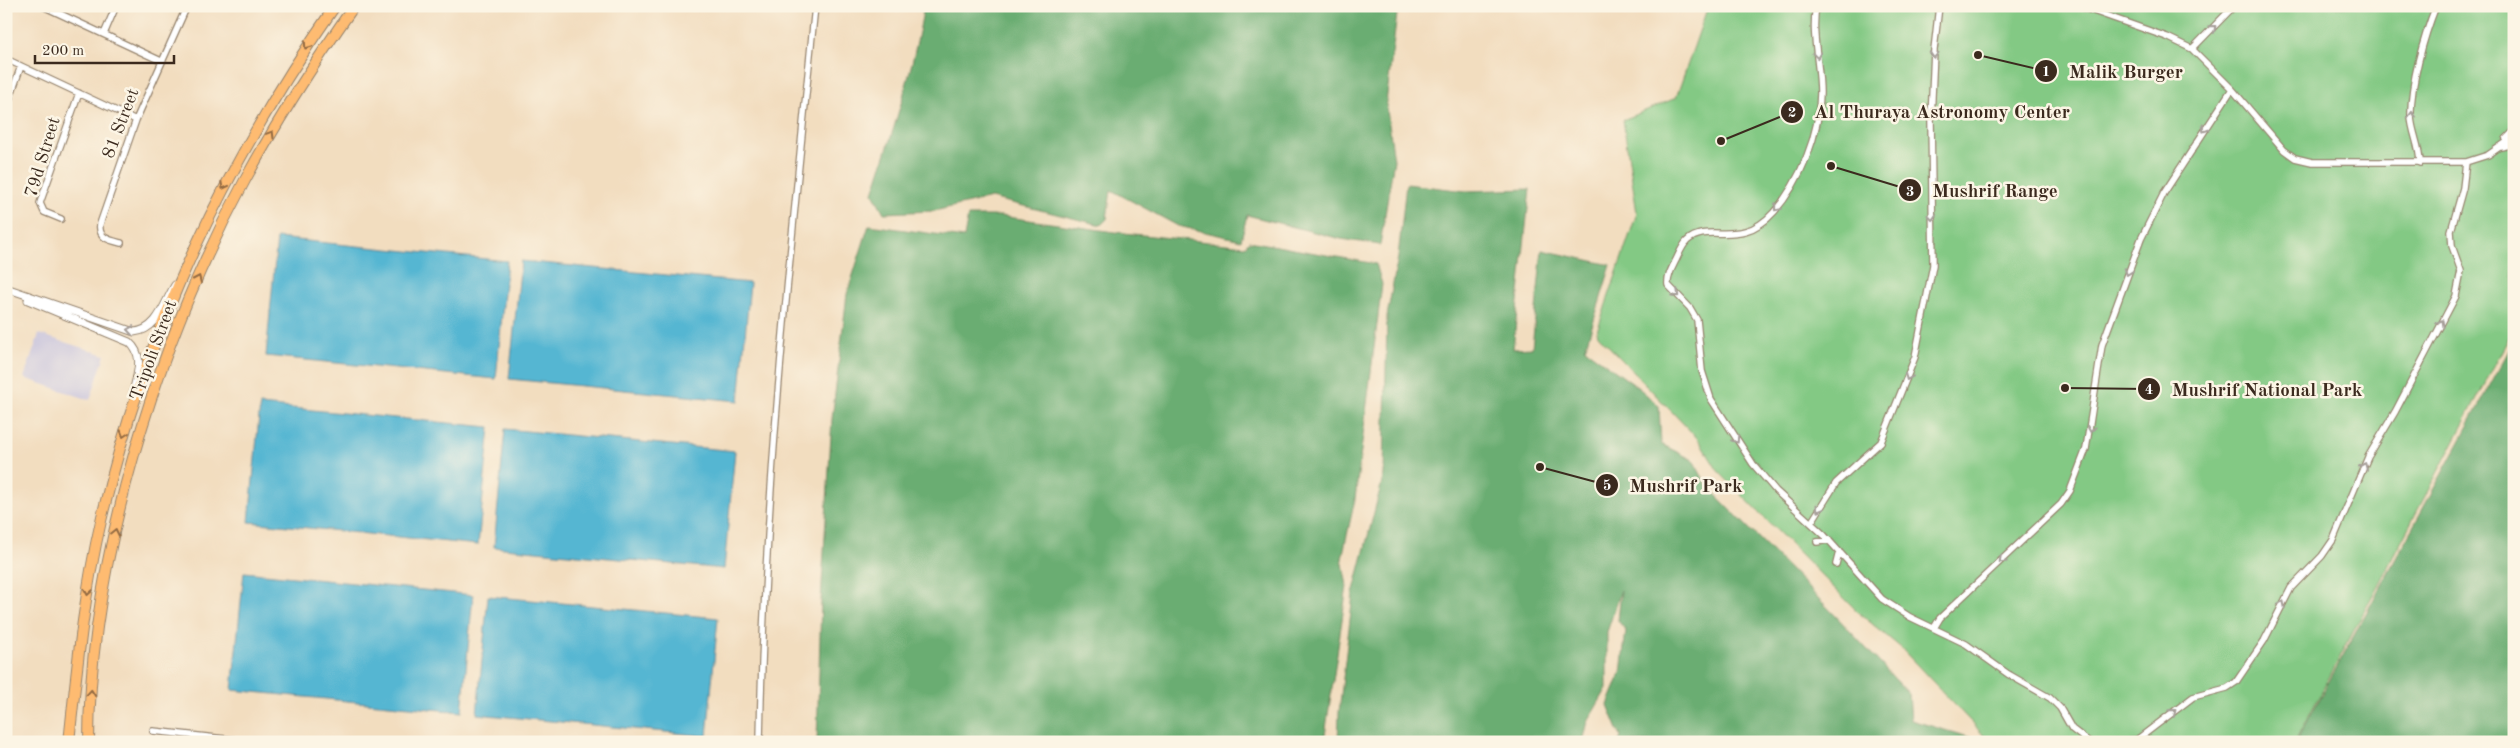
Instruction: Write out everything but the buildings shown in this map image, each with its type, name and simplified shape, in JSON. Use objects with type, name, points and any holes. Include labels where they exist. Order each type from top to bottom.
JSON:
[{"type":"highway","name":"Tripoli Street","points":[[69,742],[91,572],[118,454],[133,407],[182,274],[220,193],[263,116],[335,6]]},
{"type":"highway","name":"Tripoli Street","points":[[89,742],[94,656],[110,556],[135,454],[172,342],[209,252],[243,184],[296,92],[354,6]]},
{"type":"street","points":[[104,34],[116,6]]},
{"type":"street","name":"81 Street","points":[[121,243],[104,238],[100,228],[136,120],[187,6]]},
{"type":"street","points":[[760,742],[762,618],[772,462],[789,253],[815,6]]},
{"type":"street","points":[[1816,6],[1814,28],[1820,85],[1818,112],[1813,134],[1794,184],[1778,207],[1754,229],[1742,233],[1700,235],[1688,240],[1682,247],[1667,281],[1670,288],[1690,308],[1697,320],[1704,380],[1715,407],[1760,474],[1784,500],[1829,540],[1882,599],[1900,612],[1966,644],[2003,671],[2050,698],[2060,708],[2075,732],[2089,742]]},
{"type":"street","points":[[1810,523],[1836,483],[1880,442],[1914,357],[1934,258],[1931,191],[1932,114],[1934,50],[1939,6]]},
{"type":"street","points":[[2079,6],[2167,37],[2192,49],[2232,89],[2284,150],[2301,160],[2420,163],[2466,162],[2488,155],[2514,140]]},
{"type":"street","points":[[2192,49],[2234,6]]},
{"type":"street","points":[[2420,163],[2412,121],[2412,105],[2423,43],[2436,6]]},
{"type":"street","points":[[45,7],[161,61]]},
{"type":"street","points":[[6,59],[136,120]]},
{"type":"street","points":[[6,109],[22,66]]},
{"type":"street","points":[[1934,628],[1940,618],[2061,504],[2069,494],[2089,437],[2098,364],[2105,336],[2138,244],[2164,193],[2232,89]]},
{"type":"street","name":"79d Street","points":[[61,219],[44,212],[40,203],[79,93]]},
{"type":"street","points":[[2501,147],[2502,142],[2514,131]]},
{"type":"street","points":[[2501,147],[2514,137]]},
{"type":"street","points":[[2501,147],[2514,144]]},
{"type":"street","points":[[2134,742],[2193,697],[2227,688],[2236,682],[2264,641],[2291,588],[2322,556],[2333,540],[2368,457],[2456,296],[2461,271],[2452,246],[2451,231],[2463,188],[2466,162]]},
{"type":"street","points":[[6,290],[134,332],[147,329],[152,325],[182,274]]},
{"type":"street","points":[[6,290],[129,342],[137,351],[140,362],[133,407]]},
{"type":"street","points":[[1817,542],[1829,540]]},
{"type":"street","points":[[1836,564],[1839,552]]},
{"type":"street","points":[[153,731],[207,739],[253,742]]},
{"type":"shaded area","points":[[39,334],[105,355],[90,400],[24,378]]},
{"type":"green space","points":[[924,6],[1398,6],[1386,103],[1394,160],[1380,245],[1341,239],[1247,215],[1241,240],[1178,226],[1111,190],[1107,219],[1101,225],[991,198],[934,211],[884,213],[873,193],[908,77]]},
{"type":"green space","points":[[1708,6],[2514,6],[2514,328],[2295,742],[1990,742],[1900,647],[1859,613],[1718,471],[1699,440],[1598,335],[1597,331],[1637,213],[1623,120],[1676,98]]},
{"type":"green space","points":[[1406,184],[1466,191],[1530,189],[1513,349],[1532,348],[1542,250],[1611,265],[1585,349],[1640,389],[1659,406],[1661,444],[1693,460],[1708,487],[1834,614],[1909,694],[1911,720],[1985,742],[1619,742],[1621,737],[1608,705],[1621,673],[1626,630],[1618,621],[1621,590],[1607,632],[1607,688],[1588,721],[1583,742],[1338,742],[1339,712],[1353,594],[1384,474],[1387,316],[1398,257]]},
{"type":"green space","points":[[968,216],[1000,216],[1115,232],[1245,246],[1249,241],[1376,264],[1382,284],[1355,499],[1342,558],[1347,586],[1324,742],[817,742],[821,601],[832,419],[847,294],[869,225],[964,238]]},
{"type":"green space","points":[[2514,341],[2514,742],[2296,742]]},
{"type":"water","points":[[277,238],[507,261],[496,379],[266,356]]},
{"type":"water","points":[[521,261],[750,283],[739,401],[509,379]]},
{"type":"water","points":[[260,405],[490,427],[478,545],[249,522]]},
{"type":"water","points":[[505,429],[735,451],[724,569],[494,547]]},
{"type":"water","points":[[244,572],[473,595],[462,712],[232,690]]},
{"type":"water","points":[[488,596],[718,618],[707,736],[477,714]]},
{"type":"place","name":"Malik Burger","points":[[1978,55]]},
{"type":"place","name":"Al Thuraya Astronomy Center","points":[[1721,141]]},
{"type":"place","name":"Mushrif Range","points":[[1831,166]]},
{"type":"place","name":"Mushrif National Park","points":[[2065,388]]},
{"type":"place","name":"Mushrif Park","points":[[1540,467]]}]
